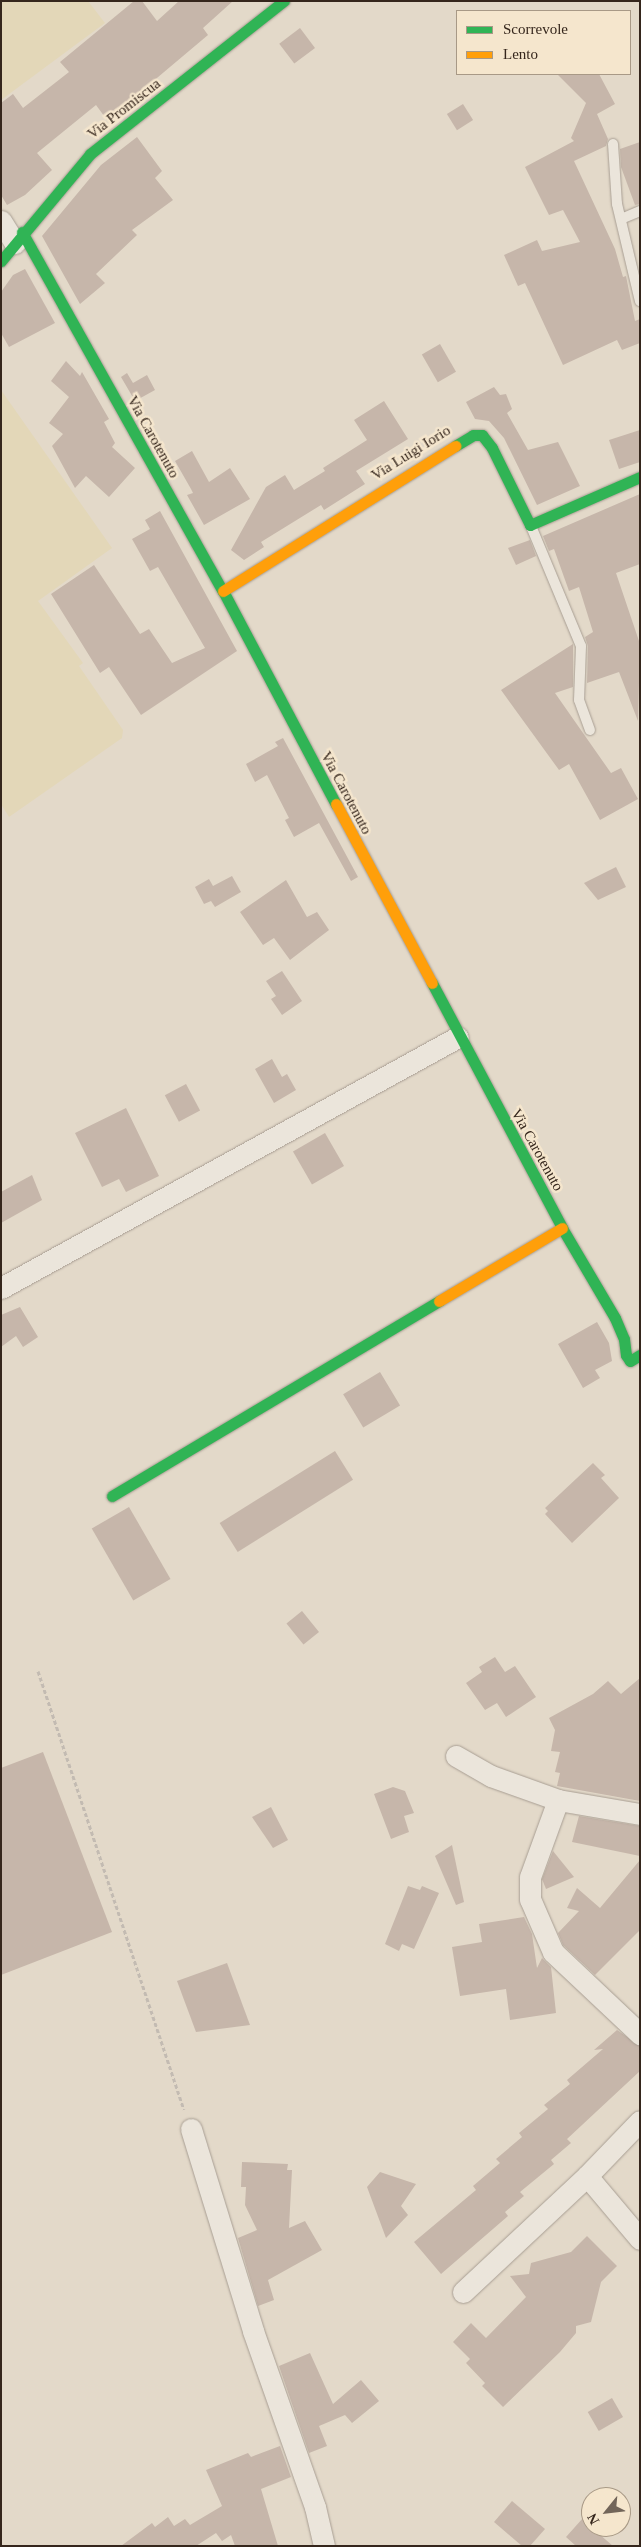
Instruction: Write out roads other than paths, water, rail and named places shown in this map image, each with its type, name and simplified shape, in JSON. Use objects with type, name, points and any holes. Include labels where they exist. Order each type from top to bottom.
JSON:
[{"type":"street","name":"Via Promiscua","points":[[1,261],[19,237],[90,154],[284,1]]},
{"type":"street","points":[[1,221],[19,237]]},
{"type":"street","name":"Via Carotenuto","points":[[19,237],[222,591],[458,1037],[562,1228],[615,1318],[624,1339],[626,1355],[630,1361],[640,1355]]},
{"type":"street","name":"Via Luigi Iorio","points":[[222,591],[473,435],[482,435],[492,448],[530,526]]},
{"type":"street","points":[[530,526],[640,478]]},
{"type":"street","points":[[1,1288],[458,1037]]},
{"type":"street","points":[[112,1496],[562,1228]]},
{"type":"street","points":[[456,1756],[491,1776],[558,1800],[640,1814]]},
{"type":"street","points":[[558,1800],[530,1877],[530,1899],[553,1952],[640,2034]]},
{"type":"street","points":[[463,2292],[588,2176],[640,2121]]},
{"type":"street","points":[[191,2129],[253,2331],[315,2507],[324,2546]]},
{"type":"street","points":[[588,2176],[640,2239]]},
{"type":"lane","points":[[613,144],[616,204],[640,301]]},
{"type":"lane","points":[[621,219],[640,211]]},
{"type":"lane","points":[[530,526],[581,646],[579,700],[590,730]]}]
